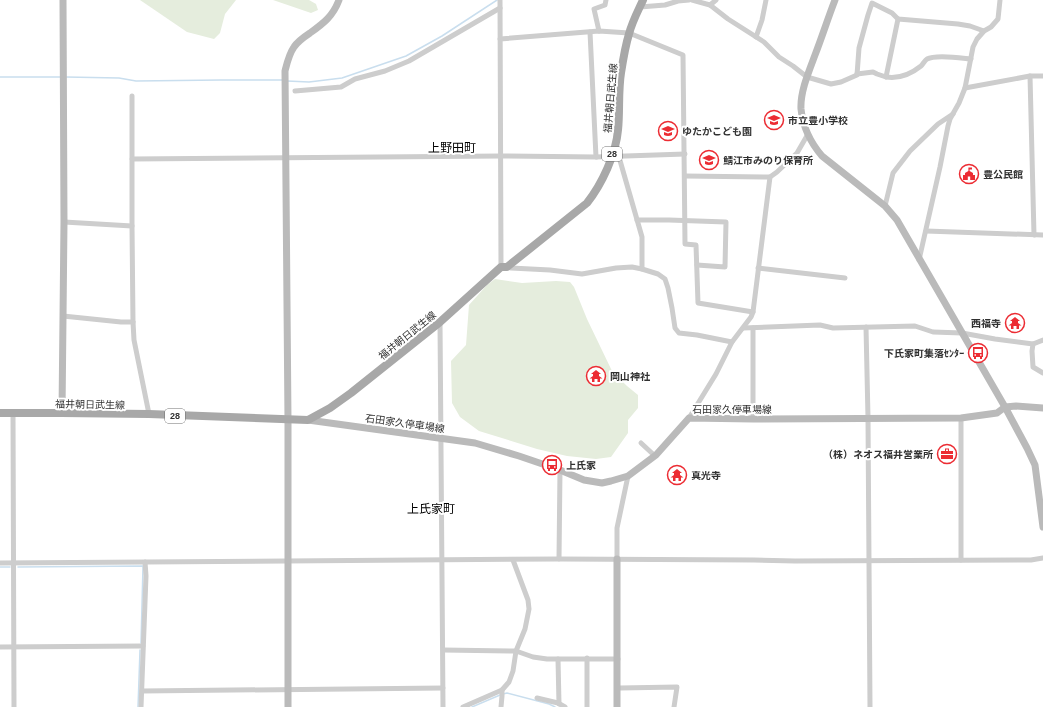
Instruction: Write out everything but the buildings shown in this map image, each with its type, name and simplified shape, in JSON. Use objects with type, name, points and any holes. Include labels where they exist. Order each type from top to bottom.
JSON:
[{"type":"main road","name":"福井朝日武生線","points":[[0,413],[149,414],[308,420],[330,408],[440,322],[504,267],[588,203],[615,157],[618,132],[620,74],[629,33],[641,4]]},
{"type":"street","points":[[62,413],[64,316],[63,0]]},
{"type":"street","points":[[288,707],[288,420],[285,71],[289,56],[294,47],[324,23],[331,15],[339,0]]},
{"type":"street","points":[[599,31],[594,9],[605,5],[606,0]]},
{"type":"street","points":[[641,4],[665,5],[678,1],[689,0]]},
{"type":"street","points":[[692,0],[710,5],[728,19],[764,42],[779,57],[807,77],[831,84],[841,82],[857,74],[873,72],[886,77],[894,78],[913,72],[927,59],[935,57],[951,56],[971,59]]},
{"type":"street","points":[[710,5],[716,0]]},
{"type":"street","points":[[756,38],[762,20],[766,0]]},
{"type":"street","points":[[835,0],[807,77],[802,96],[801,108],[808,134],[814,146],[822,156],[885,206],[897,220],[1027,448],[1035,465],[1043,528]]},
{"type":"street","points":[[919,260],[948,126],[965,88],[973,47],[977,39],[984,31],[991,27],[998,19],[1000,0]]},
{"type":"street","points":[[857,74],[859,48],[873,1],[892,13],[898,19],[958,24],[984,31]]},
{"type":"street","points":[[500,3],[501,156],[504,267],[582,274],[616,268],[642,268],[658,274],[664,279],[671,301],[675,328],[679,334],[691,334],[732,342]]},
{"type":"street","points":[[295,91],[341,87],[355,79],[385,71],[409,61],[500,3]]},
{"type":"street","points":[[886,77],[898,19]]},
{"type":"street","points":[[500,39],[599,31],[629,33],[683,55],[685,244],[696,245],[698,303],[753,312]]},
{"type":"street","points":[[590,32],[596,157]]},
{"type":"street","points":[[965,88],[1030,76],[1043,76]]},
{"type":"street","points":[[1030,76],[1034,235]]},
{"type":"street","points":[[132,96],[133,322],[134,340],[149,414]]},
{"type":"street","points":[[885,206],[893,173],[910,151],[938,124],[953,114]]},
{"type":"street","points":[[684,176],[770,177],[797,153],[808,134]]},
{"type":"street","points":[[132,159],[501,156],[615,157],[685,154]]},
{"type":"street","points":[[615,157],[638,220],[642,237],[642,268]]},
{"type":"street","points":[[689,418],[716,374],[732,342],[751,317],[753,312],[770,177]]},
{"type":"street","points":[[638,220],[726,222],[725,267],[696,265]]},
{"type":"street","points":[[64,222],[132,226]]},
{"type":"street","points":[[926,231],[1043,235]]},
{"type":"street","points":[[758,268],[845,278]]},
{"type":"street","points":[[64,316],[133,322]]},
{"type":"street","points":[[440,322],[443,707]]},
{"type":"street","points":[[743,328],[820,325],[833,328],[915,326],[933,332],[962,333],[1033,344],[1043,340]]},
{"type":"street","points":[[866,327],[870,707]]},
{"type":"street","points":[[753,328],[753,419]]},
{"type":"street","points":[[1033,344],[1033,367],[1043,373]]},
{"type":"street","name":"石田家久停車場線","points":[[308,420],[474,443],[519,456],[584,480],[602,483],[628,476],[655,456],[689,418],[961,418],[997,413],[1005,407],[1016,406],[1043,408]]},
{"type":"street","points":[[13,413],[14,707]]},
{"type":"street","points":[[961,418],[961,560]]},
{"type":"street","points":[[641,443],[655,456]]},
{"type":"street","points":[[559,559],[560,470]]},
{"type":"street","points":[[617,707],[617,528],[628,476]]},
{"type":"street","points":[[0,563],[559,559],[869,561],[1031,560],[1043,558]]},
{"type":"street","points":[[501,707],[502,693],[514,671],[516,651],[525,629],[528,609],[528,600],[513,560]]},
{"type":"street","points":[[141,707],[146,576],[145,562]]},
{"type":"street","points":[[0,647],[143,646]]},
{"type":"street","points":[[443,650],[516,651],[534,657],[547,659],[618,659]]},
{"type":"street","points":[[587,658],[588,707]]},
{"type":"street","points":[[558,659],[559,704]]},
{"type":"street","points":[[142,691],[443,688]]},
{"type":"street","points":[[620,688],[677,688],[674,707]]},
{"type":"street","points":[[463,707],[502,693]]},
{"type":"street","points":[[538,698],[565,707]]},
{"type":"green space","points":[[140,0],[236,0],[225,14],[220,33],[214,39],[187,32]]},
{"type":"green space","points":[[273,0],[309,0],[316,4],[318,10],[311,13]]},
{"type":"green space","points":[[495,279],[522,283],[556,281],[570,282],[574,287],[587,319],[612,371],[638,395],[638,408],[628,420],[628,433],[611,457],[596,459],[567,456],[537,449],[479,431],[460,417],[452,403],[451,361],[466,345],[469,305],[487,285]]},
{"type":"waterway","points":[[287,81],[309,82],[342,78],[406,56],[442,36],[497,0]]},
{"type":"waterway","points":[[0,77],[60,77]]},
{"type":"waterway","points":[[66,77],[119,78],[136,81],[284,80]]},
{"type":"waterway","points":[[18,567],[143,566],[141,643]]},
{"type":"waterway","points":[[0,567],[10,567]]},
{"type":"waterway","points":[[138,707],[140,650]]},
{"type":"waterway","points":[[503,694],[507,693],[555,707]]},
{"type":"waterway","points":[[472,707],[500,695]]},
{"type":"place","name":"市立豊小学校","points":[[774,120]]},
{"type":"place","name":"ゆたかこども園","points":[[668,131]]},
{"type":"place","name":"鯖江市みのり保育所","points":[[709,160]]},
{"type":"place","name":"豊公民館","points":[[969,174]]},
{"type":"place","name":"西福寺","points":[[1015,323]]},
{"type":"place","name":"下氏家町集落ｾﾝﾀｰ","points":[[978,353]]},
{"type":"place","name":"岡山神社","points":[[596,376]]},
{"type":"place","name":"（株）ネオス福井営業所","points":[[947,454]]},
{"type":"place","name":"上氏家","points":[[552,465]]},
{"type":"place","name":"真光寺","points":[[677,475]]},
{"type":"district","name":"上野田町","points":[[452,148]]},
{"type":"district","name":"上氏家町","points":[[431,509]]}]
